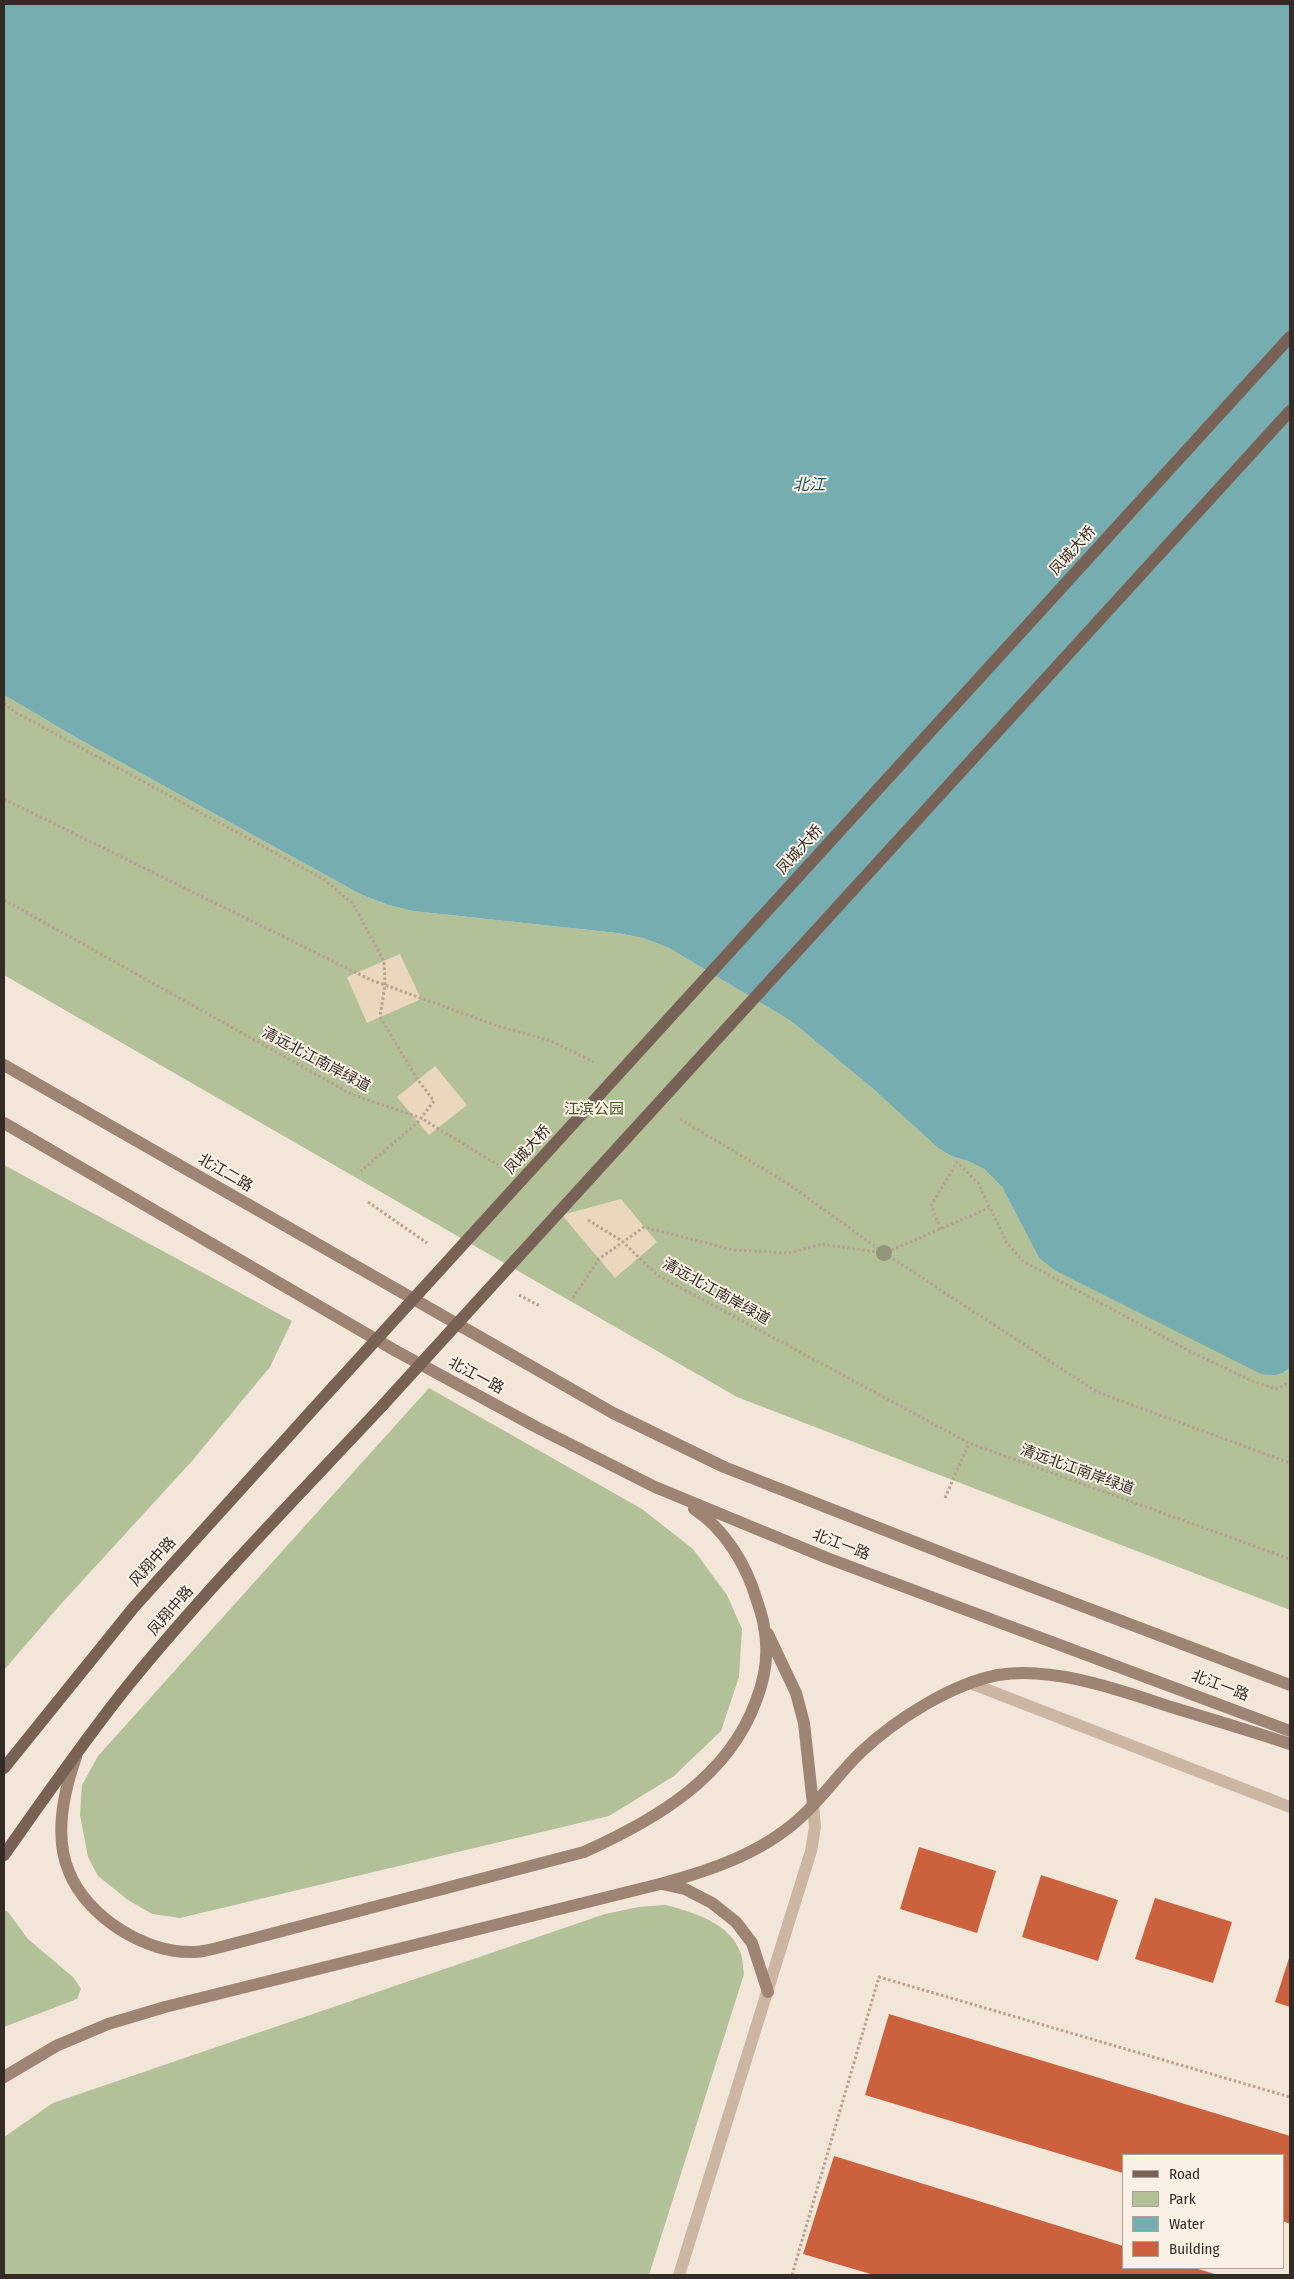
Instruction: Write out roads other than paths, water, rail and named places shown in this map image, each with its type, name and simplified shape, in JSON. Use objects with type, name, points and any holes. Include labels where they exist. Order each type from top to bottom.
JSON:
[{"type":"main road","name":"凤城大桥","points":[[334,1386],[1290,337]]},
{"type":"main road","name":"凤翔中路","points":[[4,1855],[78,1750],[130,1683],[192,1610],[383,1405],[1290,411]]},
{"type":"main road","name":"北江二路","points":[[4,1065],[431,1309]]},
{"type":"main road","name":"北江一路","points":[[4,1123],[396,1351],[538,1428],[655,1487],[828,1558],[1290,1731]]},
{"type":"main road","name":"北江一路","points":[[431,1309],[613,1413],[724,1466],[962,1561],[1290,1686]]},
{"type":"main road","name":"风翔中路","points":[[4,1768],[8,1759],[134,1607],[334,1386]]},
{"type":"main road","points":[[655,1487],[709,1519],[727,1540],[743,1565],[754,1591],[765,1628],[796,1693],[804,1723],[813,1805]]},
{"type":"main road","points":[[78,1750],[69,1776],[62,1812],[65,1856],[69,1872],[79,1890],[96,1911],[112,1925],[152,1945],[194,1952],[226,1946],[584,1852],[627,1832],[674,1804],[722,1762],[748,1722],[760,1689],[766,1660],[765,1628]]},
{"type":"main road","points":[[4,2077],[56,2046],[108,2024],[165,2007],[691,1876],[746,1854],[798,1820],[841,1772],[886,1731],[943,1695],[970,1683],[1006,1674],[1051,1675],[1136,1696],[1290,1744]]},
{"type":"main road","points":[[660,1884],[685,1889],[712,1904],[736,1922],[752,1943],[768,1992]]},
{"type":"street","points":[[970,1683],[1290,1807]]},
{"type":"street","points":[[679,2275],[810,1851],[815,1827],[813,1805]]},
{"type":"water","name":"北江","points":[[4,4],[1290,4],[1290,1368],[1276,1375],[1261,1374],[1056,1271],[1039,1258],[1002,1187],[984,1169],[968,1161],[951,1156],[938,1148],[872,1088],[791,1021],[669,948],[643,938],[617,933],[413,911],[388,905],[360,894],[77,738],[4,695]]},
{"type":"park label","name":"江滨公园","points":[[594,1110]]}]
